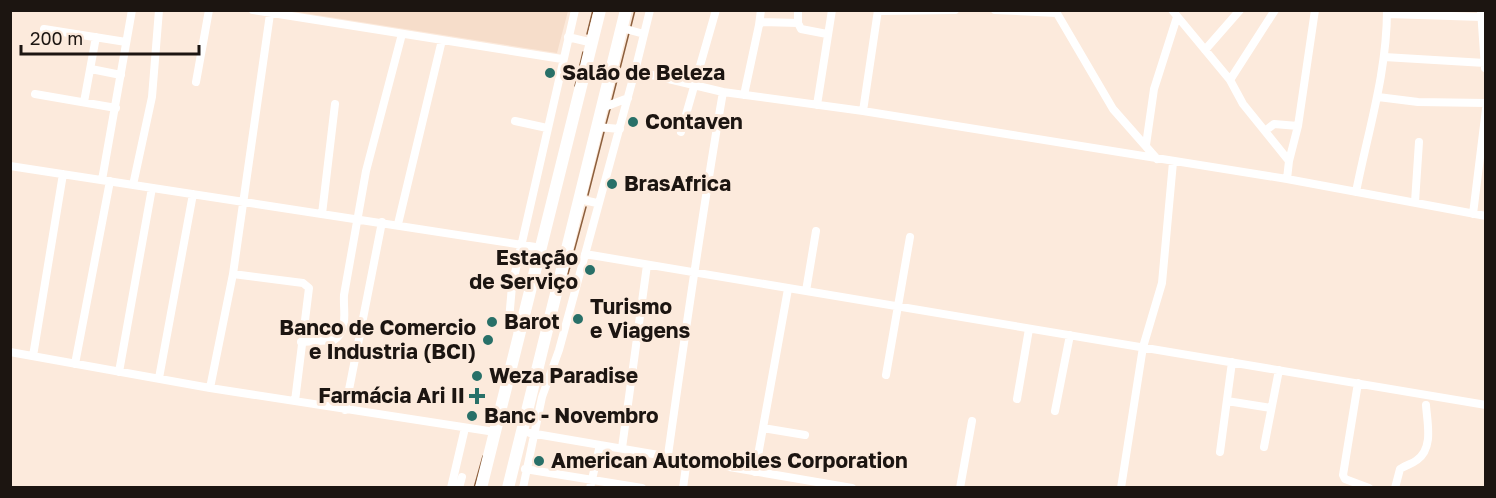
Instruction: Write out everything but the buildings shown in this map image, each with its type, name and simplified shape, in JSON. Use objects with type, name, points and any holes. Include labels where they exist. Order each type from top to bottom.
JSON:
[{"type":"highway","points":[[482,488],[600,10]]},
{"type":"highway","points":[[508,488],[528,433],[545,340],[626,10]]},
{"type":"street","points":[[75,364],[132,10]]},
{"type":"street","points":[[133,185],[152,97],[159,10]]},
{"type":"street","points":[[196,82],[209,10]]},
{"type":"street","points":[[253,10],[562,58]]},
{"type":"street","points":[[520,334],[509,320],[509,302],[562,58],[575,10]]},
{"type":"street","points":[[523,488],[528,433],[568,316],[597,203],[620,129],[650,10]]},
{"type":"street","points":[[681,132],[716,10]]},
{"type":"street","points":[[744,95],[761,10]]},
{"type":"street","points":[[798,10],[798,23],[801,29],[827,34]]},
{"type":"street","points":[[817,105],[832,10]]},
{"type":"street","points":[[862,111],[878,11],[955,10]]},
{"type":"street","points":[[995,10],[1056,12],[1113,109],[1157,159]]},
{"type":"street","points":[[1205,50],[1240,10]]},
{"type":"street","points":[[1230,80],[1275,10]]},
{"type":"street","points":[[1287,179],[1298,126],[1315,10]]},
{"type":"street","points":[[1356,192],[1378,98],[1387,12],[1482,14],[1485,68]]},
{"type":"street","points":[[210,388],[233,274],[270,14]]},
{"type":"street","points":[[1146,145],[1154,89],[1175,14]]},
{"type":"street","points":[[1175,14],[1230,80],[1243,104],[1289,161]]},
{"type":"street","points":[[759,25],[762,22],[798,23]]},
{"type":"street","points":[[622,28],[644,34]]},
{"type":"street","points":[[44,29],[126,42]]},
{"type":"street","points":[[301,342],[328,341],[337,338],[342,332],[345,312],[344,296],[370,151],[402,34]]},
{"type":"street","points":[[84,102],[96,37]]},
{"type":"street","points":[[568,37],[593,43]]},
{"type":"street","points":[[398,224],[442,40]]},
{"type":"street","points":[[1384,57],[1485,63]]},
{"type":"street","points":[[91,69],[121,75]]},
{"type":"street","points":[[634,71],[723,92],[862,111],[1287,179],[1485,216]]},
{"type":"street","points":[[668,455],[723,92]]},
{"type":"street","points":[[36,94],[116,108]]},
{"type":"street","points":[[602,108],[628,98]]},
{"type":"street","points":[[1378,98],[1418,102],[1485,103]]},
{"type":"street","points":[[322,214],[335,104]]},
{"type":"street","points":[[1473,214],[1484,135],[1485,109]]},
{"type":"street","points":[[516,121],[547,128]]},
{"type":"street","points":[[1265,131],[1274,124],[1298,126]]},
{"type":"street","points":[[597,127],[620,129]]},
{"type":"street","points":[[1415,202],[1419,142]]},
{"type":"street","points":[[1121,488],[1143,347],[1162,283],[1173,162]]},
{"type":"street","points":[[10,166],[542,248]]},
{"type":"street","points":[[33,356],[63,174]]},
{"type":"street","points":[[119,372],[152,188]]},
{"type":"street","points":[[159,378],[193,194]]},
{"type":"street","points":[[579,199],[597,203]]},
{"type":"street","points":[[345,410],[382,222]]},
{"type":"street","points":[[806,291],[816,231]]},
{"type":"street","points":[[886,375],[910,237]]},
{"type":"street","points":[[585,254],[1485,405]]},
{"type":"street","points":[[622,448],[647,265]]},
{"type":"street","points":[[233,274],[307,285],[309,295],[294,401]]},
{"type":"street","points":[[512,286],[529,301]]},
{"type":"street","points":[[558,288],[574,292]]},
{"type":"street","points":[[755,472],[788,289]]},
{"type":"street","points":[[509,302],[525,317]]},
{"type":"street","points":[[345,312],[362,315]]},
{"type":"street","points":[[552,312],[568,316]]},
{"type":"street","points":[[545,340],[558,336],[565,326]]},
{"type":"street","points":[[1017,399],[1029,329]]},
{"type":"street","points":[[1055,411],[1070,335]]},
{"type":"street","points":[[10,352],[210,388],[495,432]]},
{"type":"street","points":[[1220,452],[1232,362]]},
{"type":"street","points":[[1264,447],[1279,370]]},
{"type":"street","points":[[1358,383],[1343,477],[1369,488]]},
{"type":"street","points":[[1227,401],[1271,408]]},
{"type":"street","points":[[1395,488],[1400,469],[1418,460],[1426,446],[1426,405]]},
{"type":"street","points":[[960,488],[972,421]]},
{"type":"street","points":[[451,488],[465,428]]},
{"type":"street","points":[[763,428],[805,435]]},
{"type":"street","points":[[528,433],[668,455],[815,485],[852,488]]},
{"type":"street","points":[[591,484],[600,445]]},
{"type":"street","points":[[683,488],[687,459]]},
{"type":"street","points":[[525,469],[591,484],[642,488]]},
{"type":"street","points":[[459,488],[462,477]]},
{"type":"shaded area","points":[[568,10],[557,53],[291,11]]},
{"type":"waterway","points":[[587,34],[593,10]]},
{"type":"waterway","points":[[631,26],[635,10]]},
{"type":"waterway","points":[[612,100],[629,33]]},
{"type":"waterway","points":[[575,86],[583,52]]},
{"type":"waterway","points":[[606,124],[610,109]]},
{"type":"waterway","points":[[588,195],[604,132]]},
{"type":"waterway","points":[[568,274],[586,207]]},
{"type":"waterway","points":[[474,488],[483,456]]},
{"type":"place","name":"Salão de Beleza","points":[[550,73]]},
{"type":"place","name":"Contaven","points":[[633,122]]},
{"type":"place","name":"BrasAfrica","points":[[612,184]]},
{"type":"place","name":"Estação de Serviço","points":[[590,270]]},
{"type":"place","name":"Turismo e Viagens","points":[[578,319]]},
{"type":"place","name":"Barot","points":[[492,322]]},
{"type":"place","name":"Banco de Comercio e Industria (BCI)","points":[[488,340]]},
{"type":"place","name":"Weza Paradise","points":[[477,376]]},
{"type":"place","name":"Farmácia Ari II","points":[[477,396]]},
{"type":"place","name":"Banc - Novembro","points":[[472,416]]},
{"type":"place","name":"American Automobiles Corporation","points":[[539,461]]}]
